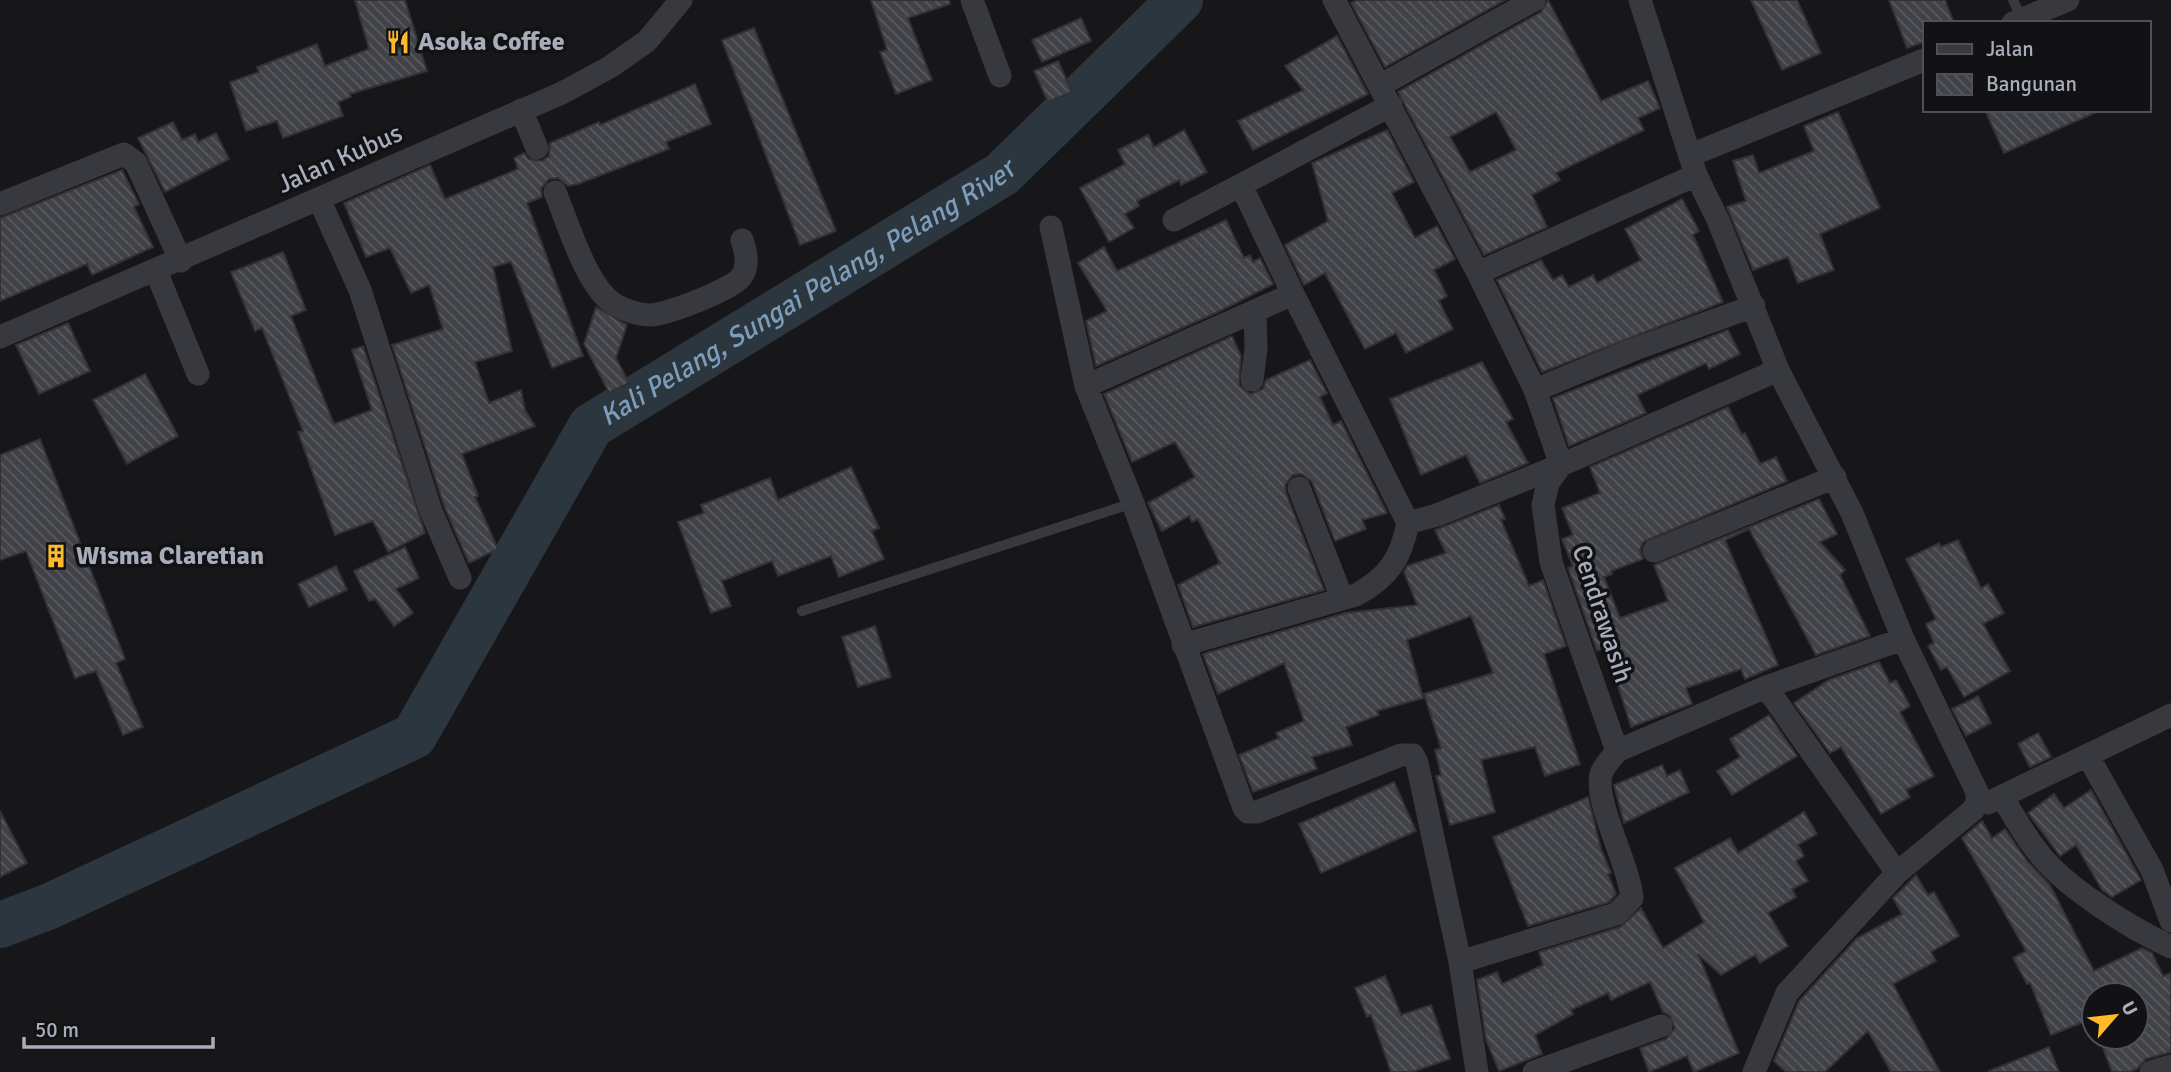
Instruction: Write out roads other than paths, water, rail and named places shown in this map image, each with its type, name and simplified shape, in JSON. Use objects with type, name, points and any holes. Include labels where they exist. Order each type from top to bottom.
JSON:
[{"type":"street","name":"Jalan Kubus","points":[[0,337],[181,261],[522,110],[610,67],[647,41],[681,0]]},
{"type":"street","points":[[972,0],[1000,76]]},
{"type":"street","points":[[1334,0],[1478,273],[1535,390],[1561,465]]},
{"type":"street","points":[[1174,220],[1241,185],[1534,0]]},
{"type":"street","points":[[1640,0],[1693,165],[1754,306],[1778,370],[1835,477],[1903,639],[1977,792],[1978,803],[1973,810],[1897,873],[1787,993],[1754,1072]]},
{"type":"street","points":[[2016,14],[2068,0]]},
{"type":"street","points":[[1478,273],[1693,165],[1923,60]]},
{"type":"street","points":[[522,110],[537,148]]},
{"type":"street","points":[[0,204],[124,154],[136,163],[181,261]]},
{"type":"street","points":[[1183,645],[1371,587],[1399,557],[1408,523],[1241,185]]},
{"type":"street","points":[[555,192],[596,286],[614,303],[633,312],[647,315],[665,313],[736,282],[746,268],[747,252],[742,240]]},
{"type":"street","points":[[319,199],[360,290],[430,511],[460,578]]},
{"type":"street","points":[[1051,227],[1086,386],[1133,503],[1239,798],[1248,812],[1257,813],[1401,755],[1413,755],[1417,763],[1460,962],[1477,1072]]},
{"type":"street","points":[[156,271],[198,374]]},
{"type":"street","points":[[1086,386],[1293,293]]},
{"type":"street","points":[[1535,390],[1635,348],[1754,306]]},
{"type":"street","points":[[1252,380],[1256,348],[1255,311]]},
{"type":"street","points":[[1408,523],[1437,515],[1561,465],[1778,370]]},
{"type":"street","name":"Cendrawasih","points":[[1561,465],[1548,483],[1543,505],[1551,562],[1617,751]]},
{"type":"street","points":[[1654,551],[1835,477]]},
{"type":"street","points":[[1299,488],[1342,598]]},
{"type":"street","points":[[1460,962],[1616,914],[1632,898],[1630,882],[1608,815],[1600,778],[1603,769],[1617,751],[1766,687],[1903,639]]},
{"type":"street","points":[[1766,687],[1897,873]]},
{"type":"street","points":[[1973,810],[2171,715]]},
{"type":"street","points":[[2088,756],[2152,870],[2171,921]]},
{"type":"street","points":[[2002,797],[2038,853],[2058,875],[2147,936],[2171,947]]},
{"type":"street","points":[[1534,1072],[1661,1026]]},
{"type":"street","points":[[2151,1072],[2171,1066]]},
{"type":"lane","points":[[802,611],[1133,503]]},
{"type":"waterway","name":"Kali Pelang, Sungai Pelang, Pelang River","points":[[0,925],[50,906],[414,736],[591,426],[1002,174],[1180,0]]},
{"type":"place","name":"Asoka Coffee","points":[[398,42]]},
{"type":"place","name":"Wisma Claretian","points":[[56,556]]}]
